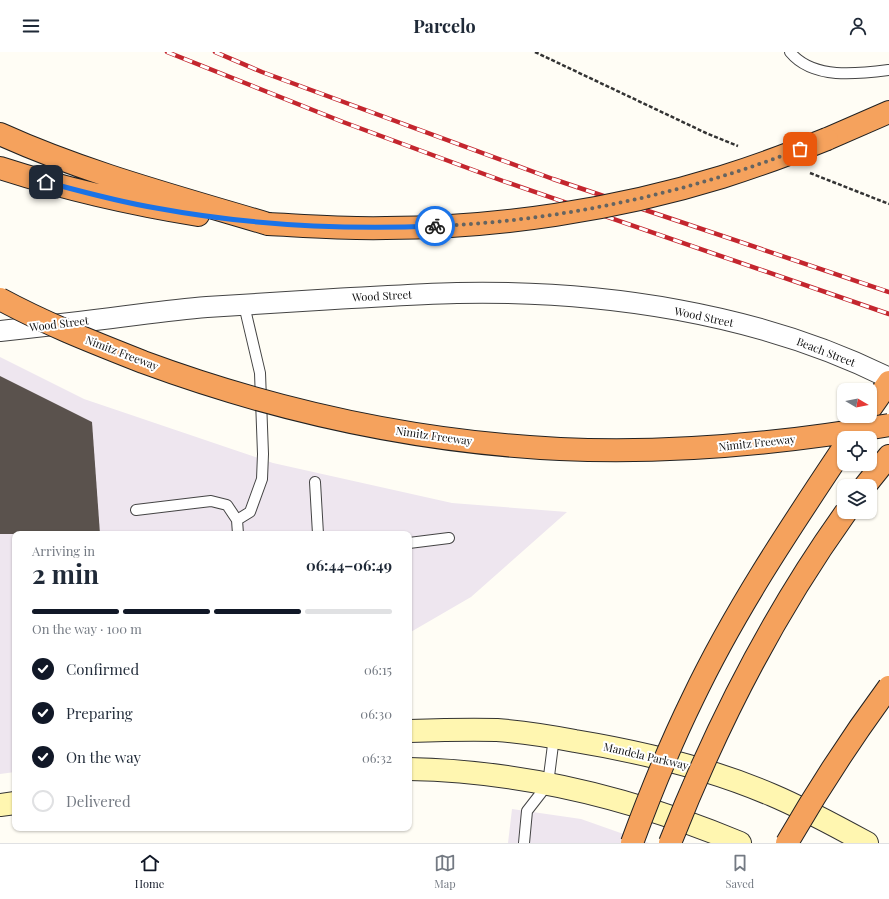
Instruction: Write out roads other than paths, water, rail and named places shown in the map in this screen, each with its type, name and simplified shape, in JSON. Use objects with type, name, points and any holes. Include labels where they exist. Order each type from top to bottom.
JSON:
[{"type":"highway","points":[[0,168],[100,197],[149,207],[212,217],[268,224],[324,227],[379,228],[444,226],[502,222],[556,214],[612,204],[672,190],[774,160],[889,112]]},
{"type":"highway","points":[[0,134],[94,171],[268,224]]},
{"type":"highway","name":"Nimitz Freeway","points":[[0,299],[60,328],[114,351],[221,389],[277,405],[334,418],[444,438],[558,449],[674,449],[731,446],[788,440],[889,426]]},
{"type":"highway","points":[[877,399],[889,382]]},
{"type":"highway","points":[[871,479],[889,456]]},
{"type":"highway","points":[[632,843],[669,750],[693,697],[719,647],[777,550],[837,458]]},
{"type":"highway","points":[[670,843],[710,746],[737,691],[795,588],[841,519]]},
{"type":"highway","points":[[787,843],[836,764],[889,687]]},
{"type":"main road","name":"Mandela Parkway","points":[[412,731],[497,730],[554,737],[612,747],[666,759],[719,775],[772,795],[867,843]]},
{"type":"main road","points":[[412,769],[439,769],[494,775],[601,795],[702,827],[740,843]]},
{"type":"main road","points":[[0,805],[12,803]]},
{"type":"street","name":"Wood Street","points":[[0,331],[206,307],[458,293],[560,296],[607,300],[709,316],[762,330]]},
{"type":"street","name":"Beach Street","points":[[762,330],[842,357],[889,378]]},
{"type":"lane","points":[[790,52],[794,58],[811,67],[827,72],[853,74],[889,70]]},
{"type":"lane","points":[[237,520],[250,512],[262,479],[260,373],[244,305]]},
{"type":"lane","points":[[316,482],[318,531]]},
{"type":"lane","points":[[136,510],[211,501],[227,505],[237,520],[238,531]]},
{"type":"lane","points":[[412,543],[449,538]]},
{"type":"lane","points":[[524,843],[527,811],[548,784],[554,737]]},
{"type":"railway","points":[[167,52],[343,122],[503,181],[889,314]]},
{"type":"railway","points":[[215,52],[262,72],[553,179],[889,292]]}]
